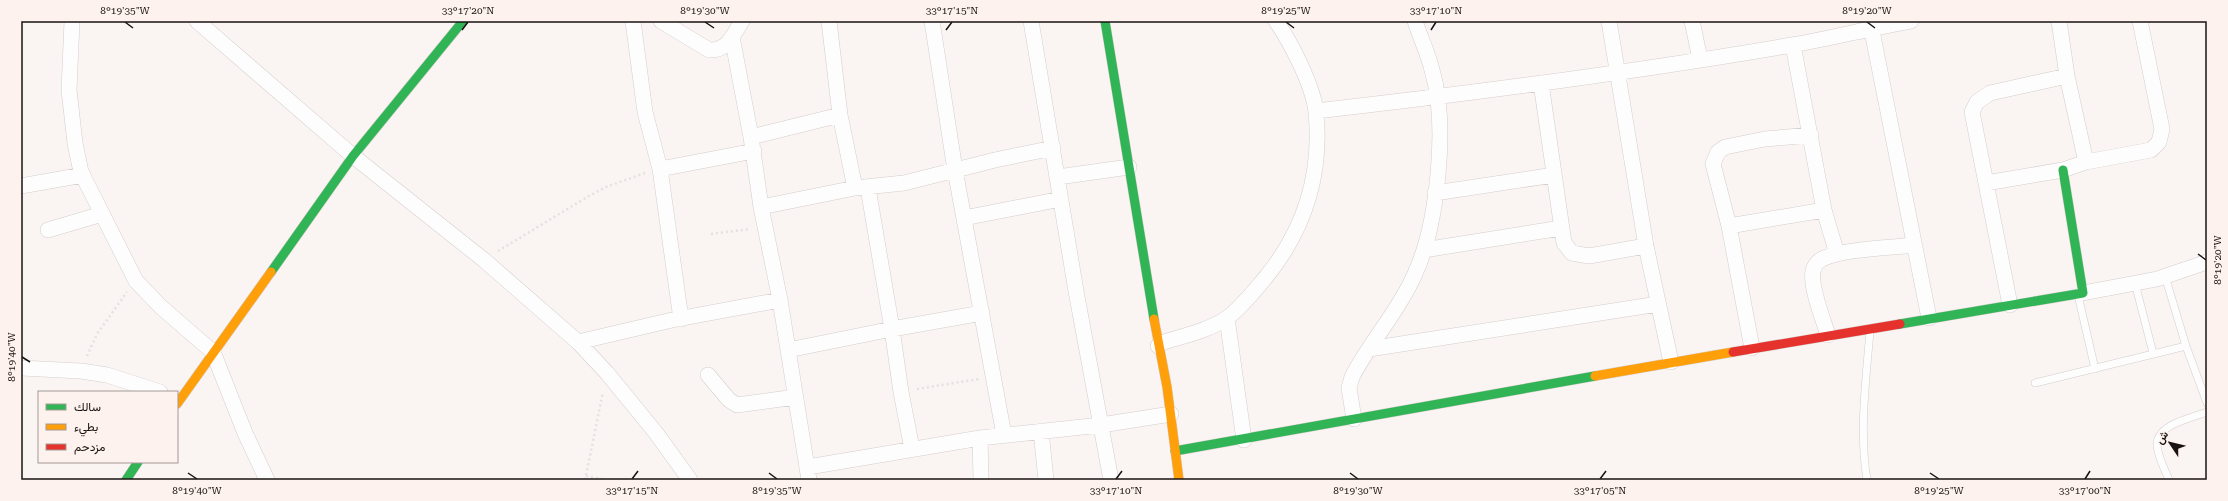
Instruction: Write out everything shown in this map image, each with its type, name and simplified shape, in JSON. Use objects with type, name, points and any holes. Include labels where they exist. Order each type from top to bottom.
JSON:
[{"type":"street","points":[[72,21],[70,90],[75,143],[83,175],[136,281],[161,307],[213,352],[245,433],[267,480]]},
{"type":"street","points":[[197,21],[352,156],[484,260],[578,342],[607,373],[656,433],[690,480]]},
{"type":"street","points":[[178,400],[352,156],[463,21]]},
{"type":"street","points":[[633,21],[645,112],[660,169],[681,319]]},
{"type":"street","points":[[661,21],[709,50],[723,48],[742,21]]},
{"type":"street","points":[[829,21],[840,115],[861,188],[892,329],[900,392],[912,449]]},
{"type":"street","points":[[932,21],[955,170],[1004,435]]},
{"type":"street","points":[[1030,21],[1111,480]]},
{"type":"street","points":[[1105,21],[1158,346],[1167,387],[1179,480]]},
{"type":"street","points":[[1158,346],[1161,342],[1204,329],[1227,318],[1255,290],[1281,258],[1303,220],[1313,181],[1316,152],[1316,111],[1302,68],[1288,38],[1276,21]]},
{"type":"street","points":[[1354,419],[1349,388],[1352,377],[1394,312],[1414,276],[1424,250],[1435,193],[1439,161],[1437,97],[1432,70],[1415,21]]},
{"type":"street","points":[[1609,21],[1646,246],[1671,362]]},
{"type":"street","points":[[1692,21],[1700,59]]},
{"type":"street","points":[[1316,111],[1437,97],[1617,72],[1793,45],[1871,24],[1911,21]]},
{"type":"street","points":[[2059,21],[2067,76],[2086,162]]},
{"type":"street","points":[[1986,183],[2063,170],[2086,162],[2151,150],[2159,142],[2162,129],[2140,21]]},
{"type":"street","points":[[1871,24],[1929,318]]},
{"type":"street","points":[[732,37],[752,144],[761,207],[780,300],[809,474],[912,449],[980,438],[1101,425],[1171,414]]},
{"type":"street","points":[[1793,45],[1824,210],[1836,254]]},
{"type":"street","points":[[2010,305],[1972,112],[1977,102],[1990,93],[2012,90],[2067,76]]},
{"type":"street","points":[[1540,83],[1564,243],[1568,249],[1580,255],[1589,256],[1646,246]]},
{"type":"street","points":[[660,169],[752,144],[840,115]]},
{"type":"street","points":[[1752,348],[1729,226],[1713,164],[1718,152],[1725,147],[1765,139],[1811,135]]},
{"type":"street","points":[[761,207],[861,188],[904,183],[1053,148]]},
{"type":"street","points":[[1058,177],[1129,167]]},
{"type":"street","points":[[2063,170],[2080,293]]},
{"type":"street","points":[[21,186],[83,175]]},
{"type":"street","points":[[1435,193],[1554,175]]},
{"type":"street","points":[[964,218],[1061,199]]},
{"type":"street","points":[[1729,226],[1824,210]]},
{"type":"street","points":[[48,230],[102,214]]},
{"type":"street","points":[[1424,250],[1561,228]]},
{"type":"street","points":[[1828,335],[1814,284],[1813,272],[1815,265],[1820,260],[1836,254],[1914,245]]},
{"type":"street","points":[[1175,451],[1244,440],[1671,362],[2135,283],[2165,276],[2207,262]]},
{"type":"street","points":[[578,342],[681,319],[780,300]]},
{"type":"street","points":[[1369,349],[1658,304]]},
{"type":"street","points":[[788,350],[982,313]]},
{"type":"street","points":[[1227,318],[1244,440]]},
{"type":"street","points":[[21,368],[81,371],[107,375],[157,391]]},
{"type":"street","points":[[708,375],[729,400],[737,405],[796,396]]},
{"type":"street","points":[[1041,431],[1046,480]]},
{"type":"street","points":[[980,438],[981,480]]},
{"type":"street","points":[[126,480],[137,463]]},
{"type":"lane","points":[[2165,276],[2186,346],[2207,403]]},
{"type":"lane","points":[[2135,283],[2153,353]]},
{"type":"lane","points":[[2080,293],[2095,369]]},
{"type":"lane","points":[[1867,480],[1864,461],[1863,416],[1870,328]]},
{"type":"lane","points":[[2035,383],[2186,346]]},
{"type":"lane","points":[[2169,480],[2157,444],[2160,435],[2167,428],[2207,412]]},
{"type":"path","points":[[484,260],[606,187],[660,169]]},
{"type":"path","points":[[711,234],[765,226]]},
{"type":"path","points":[[81,371],[97,334],[136,281]]},
{"type":"path","points":[[585,480],[594,426],[607,373]]},
{"type":"path","points":[[900,392],[994,377]]},
{"type":"path","points":[[586,476],[607,480]]},
{"type":"traffic: fast","points":[[271,272],[353,156],[463,21]]},
{"type":"traffic: fast","points":[[1105,21],[1154,319]]},
{"type":"traffic: fast","points":[[1900,324],[2083,293],[2063,170]]},
{"type":"traffic: fast","points":[[1175,451],[1595,376]]},
{"type":"traffic: fast","points":[[126,480],[137,463]]},
{"type":"traffic: slow","points":[[178,403],[271,272]]},
{"type":"traffic: slow","points":[[1154,319],[1167,387],[1179,480]]},
{"type":"traffic: slow","points":[[1595,376],[1733,352]]},
{"type":"traffic: jam","points":[[1733,352],[1900,324]]}]
